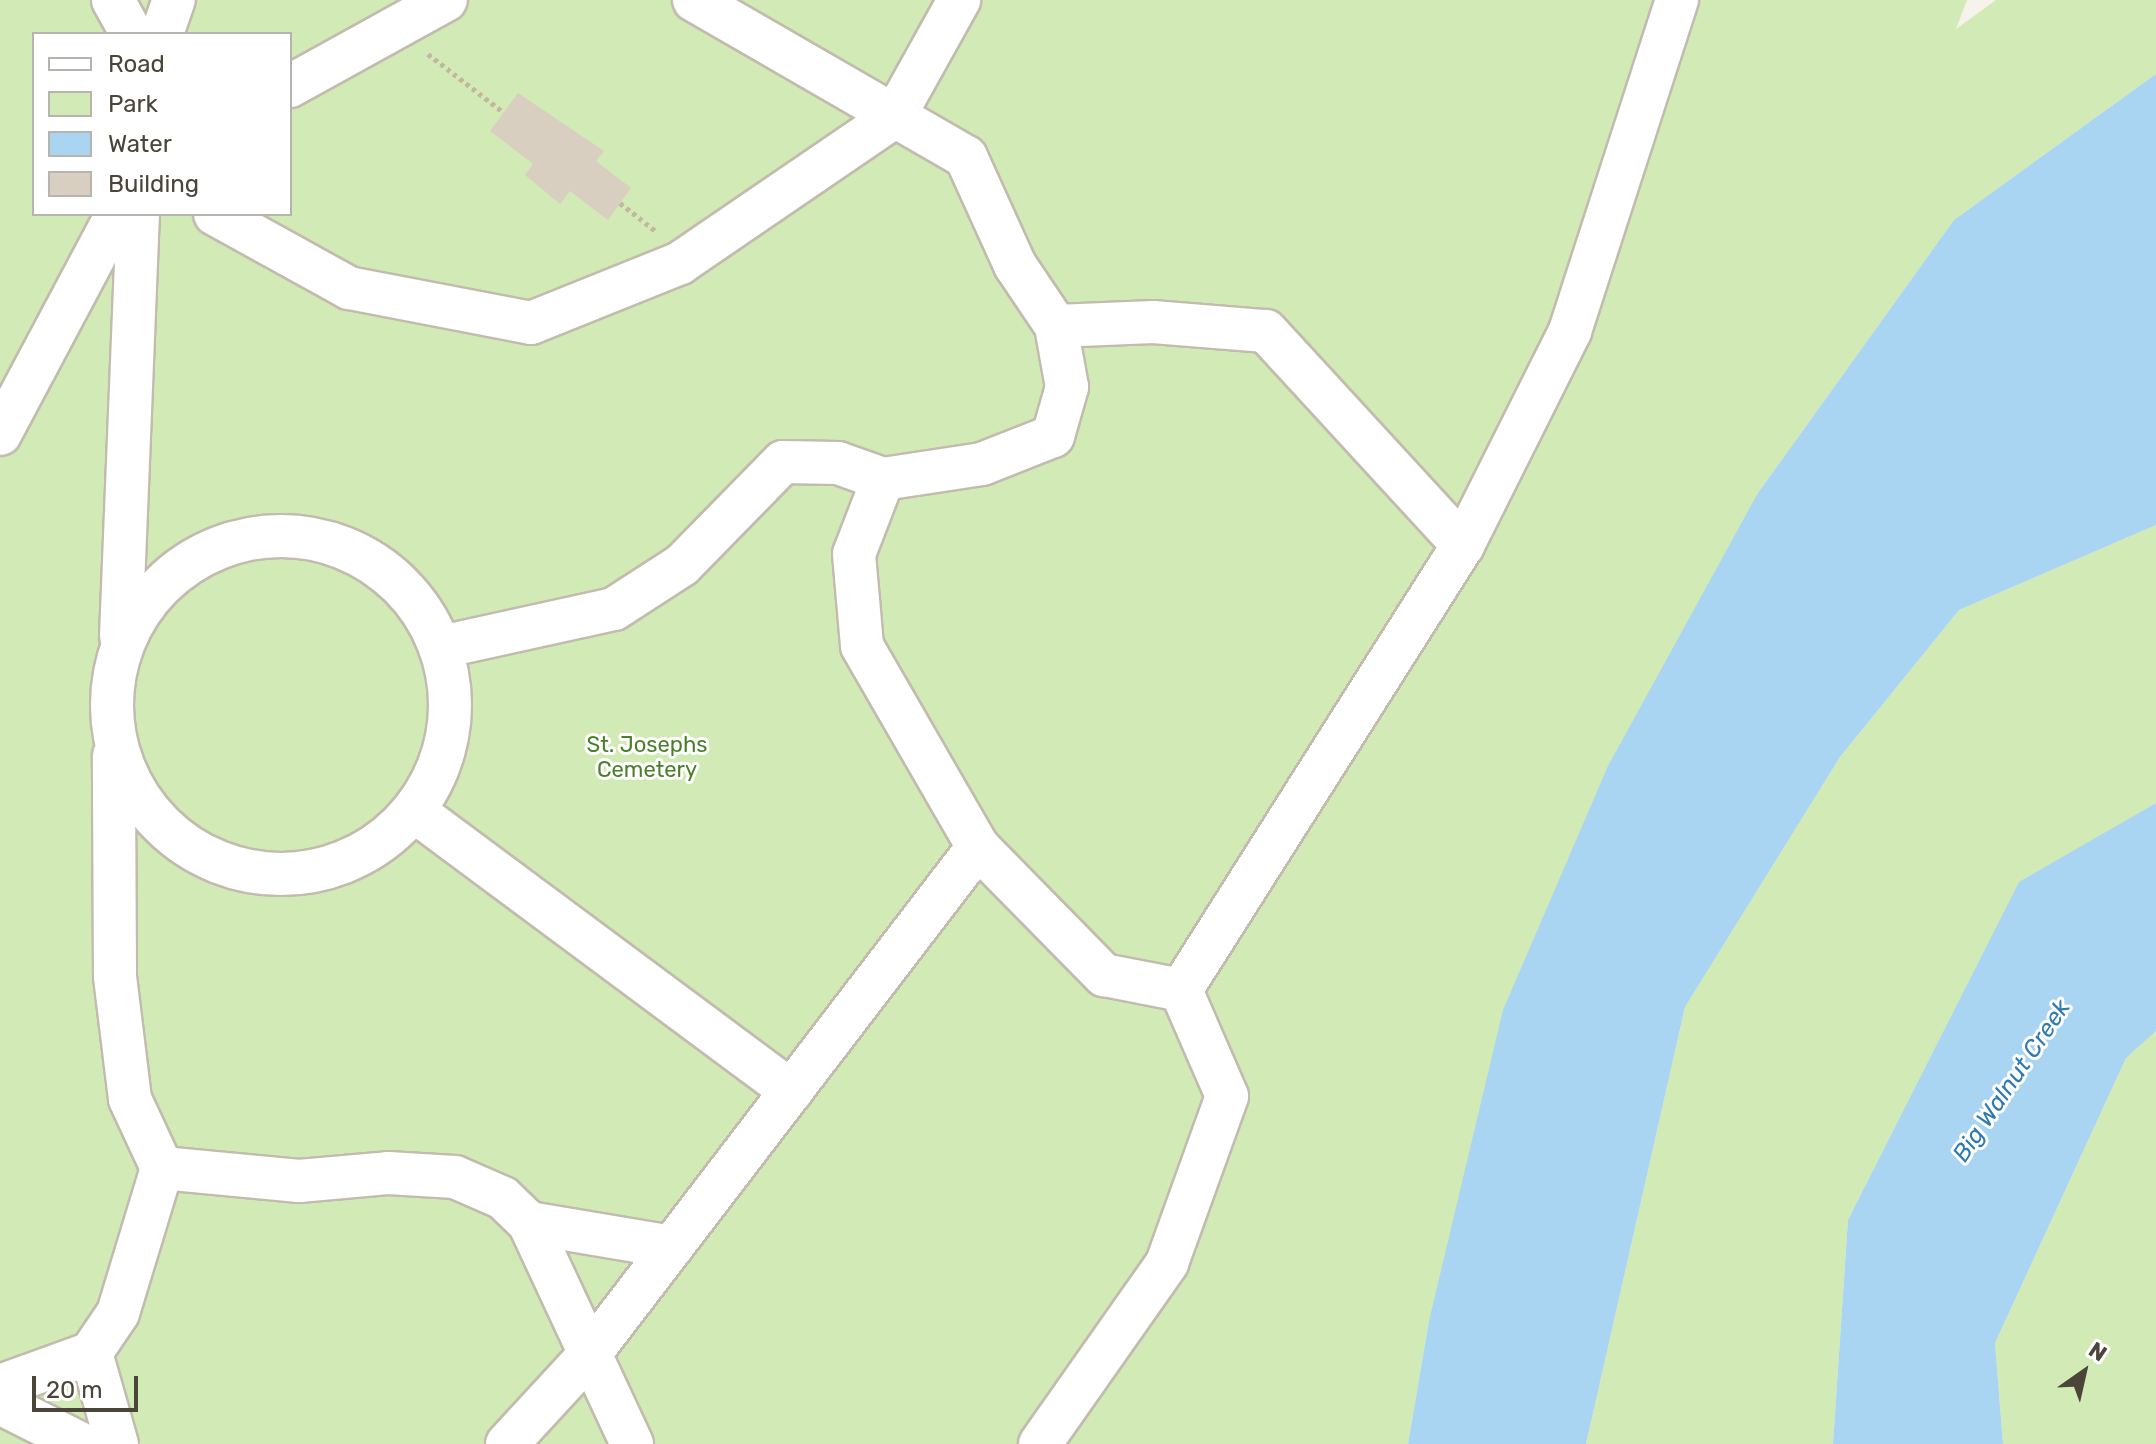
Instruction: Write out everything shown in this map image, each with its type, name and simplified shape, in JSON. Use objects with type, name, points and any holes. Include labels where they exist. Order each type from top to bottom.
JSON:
[{"type":"lane","points":[[113,0],[131,32]]},
{"type":"lane","points":[[163,32],[174,0]]},
{"type":"lane","points":[[292,85],[392,26],[446,0]]},
{"type":"lane","points":[[441,647],[614,609],[682,565],[783,462],[838,463],[883,479],[982,464],[1053,436],[1067,387],[1056,326],[1015,265],[966,157],[694,0]]},
{"type":"lane","points":[[219,216],[349,288],[531,323],[680,263],[894,117],[959,0]]},
{"type":"lane","points":[[1181,990],[1463,545],[1570,331],[1677,0]]},
{"type":"lane","points":[[0,434],[116,216]]},
{"type":"lane","points":[[0,1386],[91,1353],[118,1313],[162,1168],[130,1099],[115,976],[114,755],[138,216]]},
{"type":"lane","points":[[1056,326],[1153,322],[1266,331],[1463,545]]},
{"type":"lane","points":[[883,479],[854,554],[862,646],[978,847],[1104,975],[1181,990]]},
{"type":"lane","points":[[114,755],[143,806],[180,842],[226,866],[277,875],[329,868],[376,847],[414,811],[442,761],[452,704],[441,647],[412,596],[367,558],[312,537],[253,536],[197,555],[152,592],[121,642]]},
{"type":"lane","points":[[414,811],[791,1091]]},
{"type":"lane","points":[[507,1444],[589,1355],[978,847]]},
{"type":"lane","points":[[1040,1444],[1167,1263],[1227,1096],[1181,990]]},
{"type":"lane","points":[[162,1168],[299,1181],[388,1173],[455,1177],[503,1198],[529,1223],[632,1444]]},
{"type":"lane","points":[[529,1223],[672,1247]]},
{"type":"lane","points":[[91,1353],[117,1444]]},
{"type":"lane","points":[[0,1403],[81,1444]]},
{"type":"path","points":[[392,26],[503,112]]},
{"type":"green space","name":"St. Josephs Cemetery","points":[[0,0],[1967,0],[1956,29],[1996,0],[2156,0],[2156,74],[1954,220],[1758,493],[1429,1321],[1408,1444],[0,1444]]},
{"type":"green space","points":[[2156,525],[2156,803],[2019,883],[1848,1220],[1833,1444],[1586,1444],[1685,1007],[1840,757],[1959,610]]},
{"type":"green space","points":[[2156,1031],[2156,1444],[2003,1444],[1995,1343],[2126,1058]]},
{"type":"water","points":[[2156,74],[2156,525],[1959,610],[1840,757],[1685,1007],[1586,1444],[1408,1444],[1429,1321],[1503,1010],[1608,766],[1758,493],[1954,220]]},
{"type":"water","name":"Big Walnut Creek","points":[[2156,803],[2156,1031],[2126,1058],[1995,1343],[2003,1444],[1833,1444],[1848,1220],[2019,882]]},
{"type":"building","points":[[518,93],[604,151],[596,161],[631,188],[608,220],[570,191],[560,204],[525,175],[533,164],[490,131]]}]
